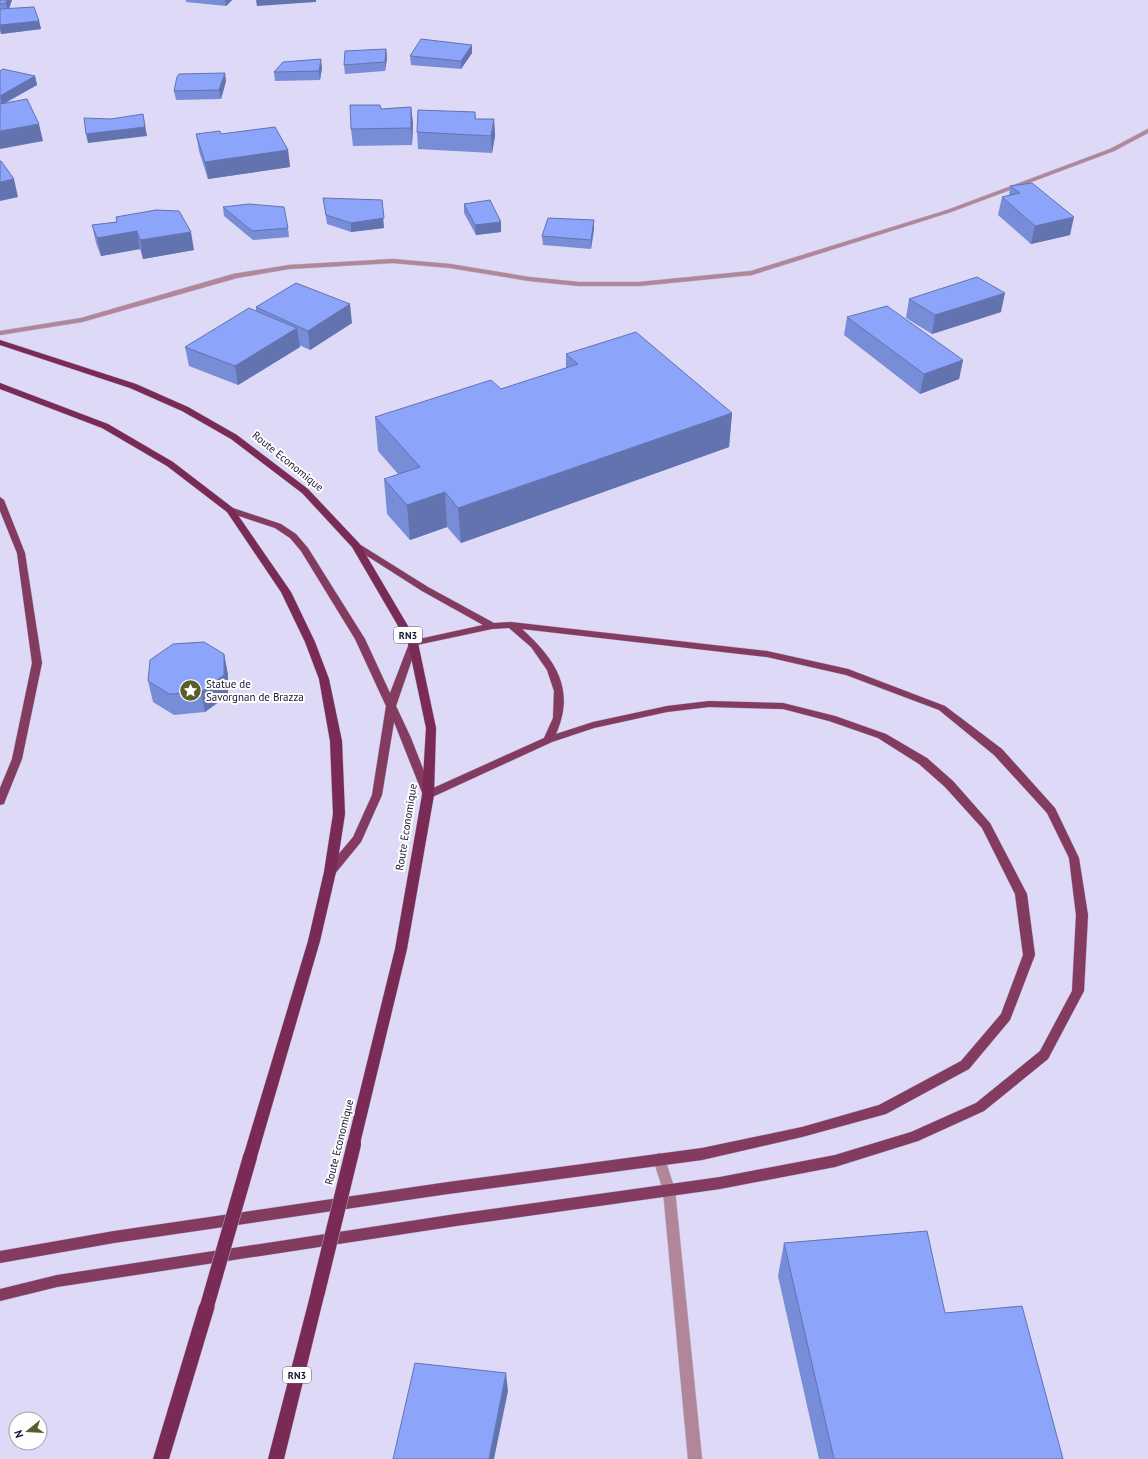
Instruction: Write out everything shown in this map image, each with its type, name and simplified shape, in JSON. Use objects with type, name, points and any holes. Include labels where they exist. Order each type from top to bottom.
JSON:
[{"type":"highway","name":"Route Economique","points":[[0,342],[133,386],[185,409],[234,437],[305,491],[356,545],[413,644],[431,728],[428,795],[401,948],[276,1459]]},
{"type":"highway","points":[[0,386],[105,426],[170,464],[230,510],[286,592],[310,642],[324,679],[336,741],[339,814],[330,872],[314,941],[161,1459]]},
{"type":"main road","points":[[0,500],[21,553],[37,663],[17,759],[0,801]]},
{"type":"main road","points":[[0,1257],[114,1237],[702,1154],[802,1132],[882,1110],[965,1065],[1006,1017],[1029,955],[1021,894],[986,826],[949,784],[923,761],[882,736],[831,718],[783,706],[709,704],[667,708],[600,723],[548,740],[428,795],[406,738],[360,638],[305,550],[293,536],[278,526],[230,510]]},
{"type":"main road","points":[[356,545],[425,589],[492,626]]},
{"type":"main road","points":[[0,1295],[57,1281],[456,1220],[720,1183],[835,1161],[914,1136],[980,1107],[1044,1055],[1078,991],[1082,915],[1074,858],[1051,811],[998,752],[942,708],[848,672],[767,654],[511,625],[492,626],[413,644],[400,676],[392,707],[376,795],[356,839],[330,872]]},
{"type":"main road","points":[[511,625],[534,645],[552,669],[559,691],[558,718],[548,740]]},
{"type":"street","points":[[0,334],[82,320],[236,276],[289,267],[393,261],[450,266],[530,279],[579,284],[639,284],[752,273],[949,211],[1112,150],[1148,132]]},
{"type":"street","points":[[659,1159],[669,1190],[696,1459]]},
{"type":"building","points":[[0,0],[7,0],[6,3],[0,4]]},
{"type":"building","points":[[34,7],[39,21],[0,25],[0,9]]},
{"type":"building","points":[[421,39],[472,45],[461,61],[410,56]]},
{"type":"building","points":[[386,49],[385,62],[344,65],[345,51]]},
{"type":"building","points":[[321,59],[319,71],[274,72],[283,62]]},
{"type":"building","points":[[3,69],[35,76],[0,96],[0,71]]},
{"type":"building","points":[[225,73],[219,90],[174,91],[179,74]]},
{"type":"building","points":[[27,99],[39,124],[0,131],[0,104]]},
{"type":"building","points":[[350,105],[380,105],[381,109],[411,107],[411,128],[351,129]]},
{"type":"building","points":[[418,110],[475,112],[475,119],[494,119],[491,136],[417,132]]},
{"type":"building","points":[[143,114],[145,127],[86,134],[84,118],[111,119]]},
{"type":"building","points":[[275,127],[288,150],[205,162],[196,134],[220,131],[221,134]]},
{"type":"building","points":[[1,161],[14,179],[0,182]]},
{"type":"building","points":[[1032,183],[1074,217],[1035,226],[1002,197],[1020,193],[1010,186]]},
{"type":"building","points":[[323,198],[382,200],[384,218],[351,223],[326,215]]},
{"type":"building","points":[[490,200],[501,222],[475,225],[464,204]]},
{"type":"building","points":[[249,204],[284,207],[288,228],[252,231],[223,207]]},
{"type":"building","points":[[156,210],[179,211],[191,232],[140,240],[137,231],[97,238],[92,225],[117,222],[116,217]]},
{"type":"building","points":[[548,218],[594,220],[591,240],[542,236]]},
{"type":"building","points":[[977,277],[1005,293],[935,315],[909,299]]},
{"type":"building","points":[[296,283],[350,304],[308,331],[256,307]]},
{"type":"building","points":[[887,306],[963,360],[924,374],[847,317]]},
{"type":"building","points":[[249,308],[297,328],[235,366],[185,347]]},
{"type":"building","points":[[636,332],[732,413],[458,508],[445,492],[407,505],[384,479],[420,467],[375,417],[491,380],[501,389],[578,364],[566,354]]},
{"type":"building","points":[[204,642],[224,654],[224,675],[201,692],[169,694],[148,681],[150,660],[173,644]]},
{"type":"building","points":[[927,1231],[945,1313],[1022,1306],[1063,1459],[834,1459],[784,1243]]},
{"type":"building","points":[[415,1363],[506,1373],[489,1459],[393,1459]]},
{"type":"place","name":"Statue de Savorgnan de Brazza","points":[[190,690]]}]
